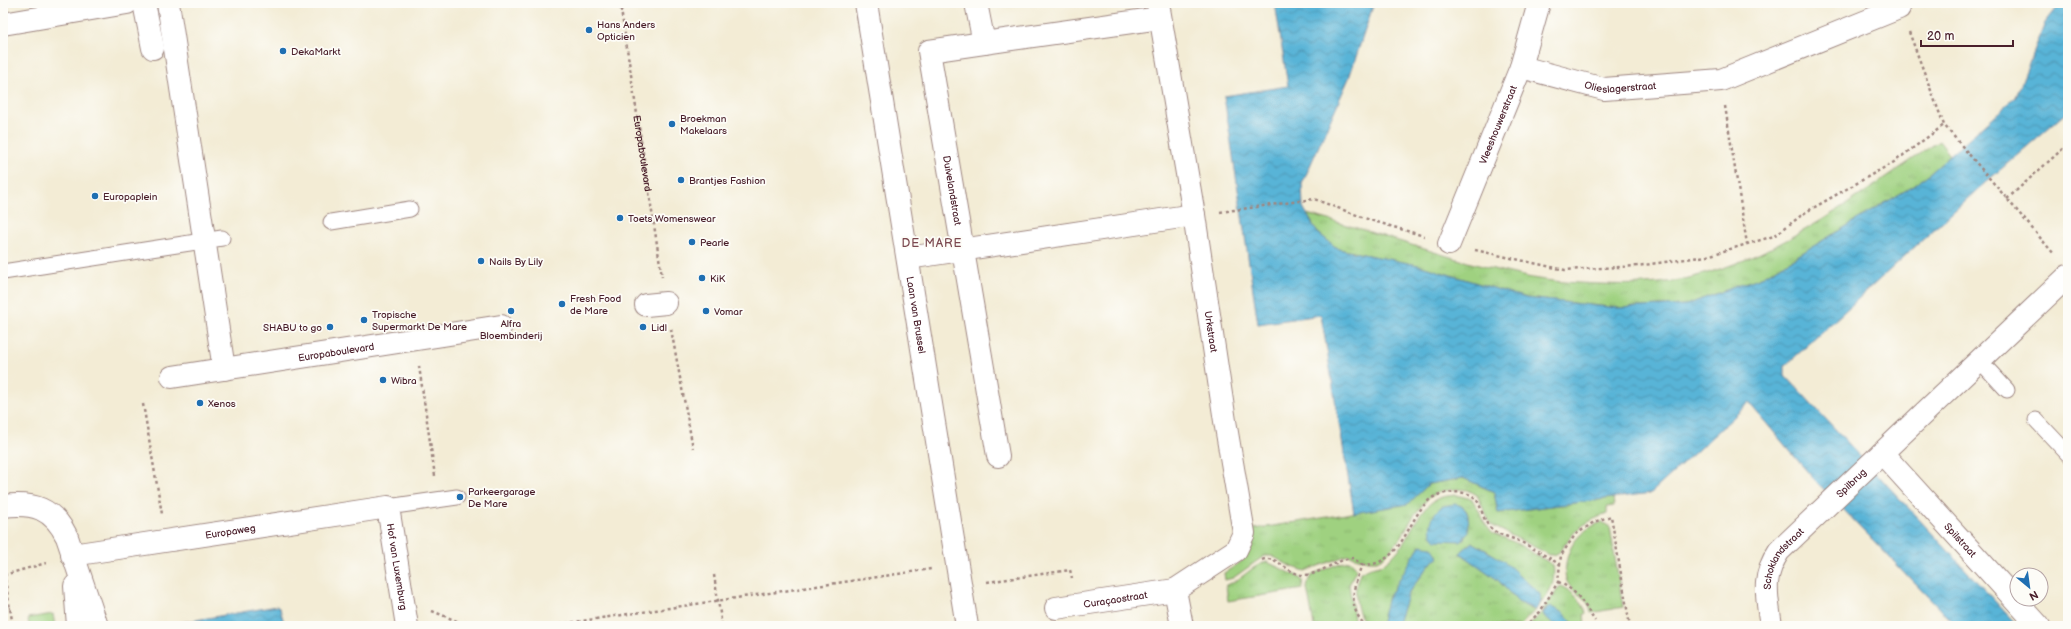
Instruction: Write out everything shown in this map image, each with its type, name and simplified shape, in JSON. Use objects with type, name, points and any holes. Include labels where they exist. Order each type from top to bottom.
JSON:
[{"type":"street","points":[[3,24],[127,3]]},
{"type":"street","points":[[144,3],[153,48]]},
{"type":"street","points":[[168,3],[213,240],[224,369]]},
{"type":"street","name":"Laan van Brussel","points":[[866,3],[967,626]]},
{"type":"street","points":[[976,3],[984,43]]},
{"type":"street","name":"Vleeshouwerstraat","points":[[1449,244],[1521,67],[1539,3]]},
{"type":"street","name":"Olieslagerstraat","points":[[1521,67],[1604,89],[1721,80],[1898,5]]},
{"type":"street","name":"Duivelandstraat","points":[[998,456],[929,50],[984,43],[1159,10]]},
{"type":"street","name":"Urkstraat","points":[[1159,10],[1194,215],[1225,421],[1244,533],[1236,550],[1175,590]]},
{"type":"street","points":[[908,258],[963,251],[1194,215]]},
{"type":"street","points":[[1877,457],[1980,361],[2063,267]]},
{"type":"street","name":"Europaboulevard","points":[[172,376],[501,326]]},
{"type":"street","name":"Spilbrug","points":[[1828,503],[1877,457]]},
{"type":"street","name":"Spilstraat","points":[[1877,457],[2039,626]]},
{"type":"street","name":"Schoklandstraat","points":[[1771,626],[1766,586],[1772,562],[1779,551],[1828,503]]},
{"type":"street","points":[[3,506],[25,505],[47,512],[55,518],[64,530],[97,626]]},
{"type":"street","name":"Europaweg","points":[[72,555],[167,542],[388,507]]},
{"type":"street","name":"Hof van Luxemburg","points":[[388,507],[407,626]]},
{"type":"street","points":[[72,555],[78,626]]},
{"type":"street","points":[[1175,590],[1182,626]]},
{"type":"street","name":"Curaçaostraat","points":[[1056,608],[1175,590]]},
{"type":"lane","points":[[331,222],[410,209]]},
{"type":"lane","points":[[3,272],[213,240]]},
{"type":"lane","points":[[1980,361],[2007,390]]},
{"type":"lane","points":[[2036,420],[2068,454]]},
{"type":"lane","points":[[388,507],[456,497]]},
{"type":"path","name":"Europaboulevard","points":[[620,3],[656,304],[694,448]]},
{"type":"path","points":[[1898,5],[1944,125],[1953,138],[2007,199],[2063,267]]},
{"type":"path","points":[[1721,80],[1747,244]]},
{"type":"path","points":[[1229,211],[1314,199],[1370,220],[1449,244],[1565,270],[1637,266],[1707,256],[1774,236],[1806,212],[1894,162],[1944,125]]},
{"type":"path","points":[[2007,199],[2068,144]]},
{"type":"path","points":[[415,340],[439,500]]},
{"type":"path","points":[[143,404],[167,542]]},
{"type":"path","points":[[1260,562],[1265,559],[1273,560],[1284,568],[1304,575],[1348,558],[1353,558],[1362,564],[1377,564],[1384,561],[1396,549],[1419,513],[1430,502],[1440,494],[1452,493],[1468,494],[1475,498],[1484,512],[1486,520],[1496,532],[1519,541],[1559,564]]},
{"type":"path","points":[[1525,626],[1540,612],[1558,582],[1561,555],[1576,535],[1594,522],[1611,516],[1630,626]]},
{"type":"path","points":[[4,575],[72,555]]},
{"type":"path","points":[[1362,564],[1355,581],[1352,598],[1362,625],[1366,626]]},
{"type":"path","points":[[3,568],[13,626]]},
{"type":"path","points":[[548,626],[569,625],[718,600],[959,575],[1070,570],[1077,605]]},
{"type":"path","points":[[714,575],[722,626]]},
{"type":"path","points":[[1558,582],[1564,584],[1580,598],[1595,621]]},
{"type":"path","points":[[402,598],[469,626]]},
{"type":"path","points":[[3,609],[10,608]]},
{"type":"green space","points":[[1939,141],[1950,155],[1918,183],[1764,276],[1686,305],[1618,308],[1526,298],[1418,265],[1338,249],[1317,232],[1307,214],[1471,263],[1536,279],[1592,284],[1659,283],[1682,280],[1727,267],[1759,254],[1791,238],[1851,201]]},
{"type":"green space","points":[[1463,478],[1494,492],[1498,513],[1613,498],[1614,506],[1607,507],[1607,514],[1584,525],[1569,538],[1560,551],[1554,555],[1550,555],[1491,525],[1477,495],[1468,490],[1457,489],[1441,491],[1428,498],[1415,514],[1399,540],[1384,557],[1377,561],[1369,561],[1348,555],[1305,571],[1290,566],[1272,556],[1264,556],[1233,578],[1225,580],[1224,573],[1243,560],[1250,551],[1254,538],[1254,529],[1407,504],[1429,484]]},
{"type":"green space","points":[[1456,495],[1472,499],[1483,521],[1492,533],[1516,543],[1553,565],[1554,574],[1552,583],[1544,599],[1520,626],[1397,626],[1408,593],[1432,562],[1420,545],[1387,600],[1381,626],[1373,626],[1366,623],[1359,611],[1356,595],[1356,587],[1360,574],[1366,569],[1382,565],[1391,558],[1401,546],[1421,514],[1430,504],[1440,498]],"holes":[[[1459,505],[1467,511],[1468,515],[1468,525],[1464,539],[1436,540],[1445,506]],[[1472,542],[1502,561],[1525,582],[1541,602],[1535,609],[1531,609],[1518,602],[1498,580],[1460,553]]]},
{"type":"green space","points":[[1602,522],[1610,527],[1623,607],[1591,613],[1588,603],[1567,582],[1565,574],[1568,556],[1573,543],[1588,529]]},
{"type":"green space","points":[[1350,561],[1355,566],[1356,570],[1349,584],[1355,626],[1314,626],[1307,588],[1309,579],[1313,574],[1340,563]]},
{"type":"green space","points":[[1267,562],[1297,576],[1302,580],[1303,589],[1228,601],[1226,585],[1237,580],[1256,566]]},
{"type":"green space","points":[[1560,586],[1573,593],[1583,605],[1586,614],[1584,614],[1585,626],[1575,626],[1564,613],[1547,608],[1543,612],[1544,616],[1557,626],[1528,626],[1540,615]]},
{"type":"green space","points":[[53,614],[55,626],[29,626],[28,618]]},
{"type":"water","points":[[1275,3],[1374,3],[1349,78],[1302,184],[1303,207],[1317,232],[1338,249],[1418,265],[1526,298],[1618,308],[1686,305],[1764,276],[1918,183],[2016,97],[2045,23],[2061,3],[2068,3],[2068,111],[1978,189],[1785,366],[1785,375],[2018,626],[1956,626],[1812,477],[1749,403],[1651,493],[1498,513],[1494,492],[1463,478],[1429,484],[1408,504],[1354,513],[1321,315],[1258,324],[1224,96],[1288,86]]},
{"type":"water","points":[[1455,504],[1464,508],[1468,515],[1469,532],[1461,541],[1436,540],[1430,529],[1434,515],[1442,507]]},
{"type":"water","points":[[1472,542],[1504,561],[1540,594],[1541,602],[1535,610],[1518,602],[1498,580],[1460,553]]},
{"type":"water","points":[[1420,545],[1432,547],[1439,558],[1432,562],[1408,593],[1397,626],[1381,626],[1387,600]]},
{"type":"water","points":[[277,606],[280,609],[285,626],[161,626]]},
{"type":"water","points":[[1551,607],[1564,613],[1575,626],[1557,626],[1544,616],[1543,612]]},
{"type":"place","name":"Hans Anders Opticien","points":[[589,30]]},
{"type":"place","name":"DekaMarkt","points":[[283,51]]},
{"type":"place","name":"Broekman Makelaars","points":[[672,124]]},
{"type":"place","name":"Brantjes Fashion","points":[[681,180]]},
{"type":"place","name":"Europaplein","points":[[95,196]]},
{"type":"place","name":"Toets Womenswear","points":[[620,218]]},
{"type":"place","name":"Pearle","points":[[692,242]]},
{"type":"place","name":"Nails By Lily","points":[[481,261]]},
{"type":"place","name":"KiK","points":[[702,278]]},
{"type":"place","name":"Fresh Food de Mare","points":[[562,304]]},
{"type":"place","name":"Alfra Bloembinderij","points":[[511,311]]},
{"type":"place","name":"Vomar","points":[[706,311]]},
{"type":"place","name":"Tropische Supermarkt De Mare","points":[[364,320]]},
{"type":"place","name":"SHABU to go","points":[[330,327]]},
{"type":"place","name":"Lidl","points":[[643,327]]},
{"type":"place","name":"Wibra","points":[[383,380]]},
{"type":"place","name":"Xenos","points":[[200,403]]},
{"type":"place","name":"Parkeergarage De Mare","points":[[460,497]]},
{"type":"district","name":"DE MARE","points":[[932,243]]}]
